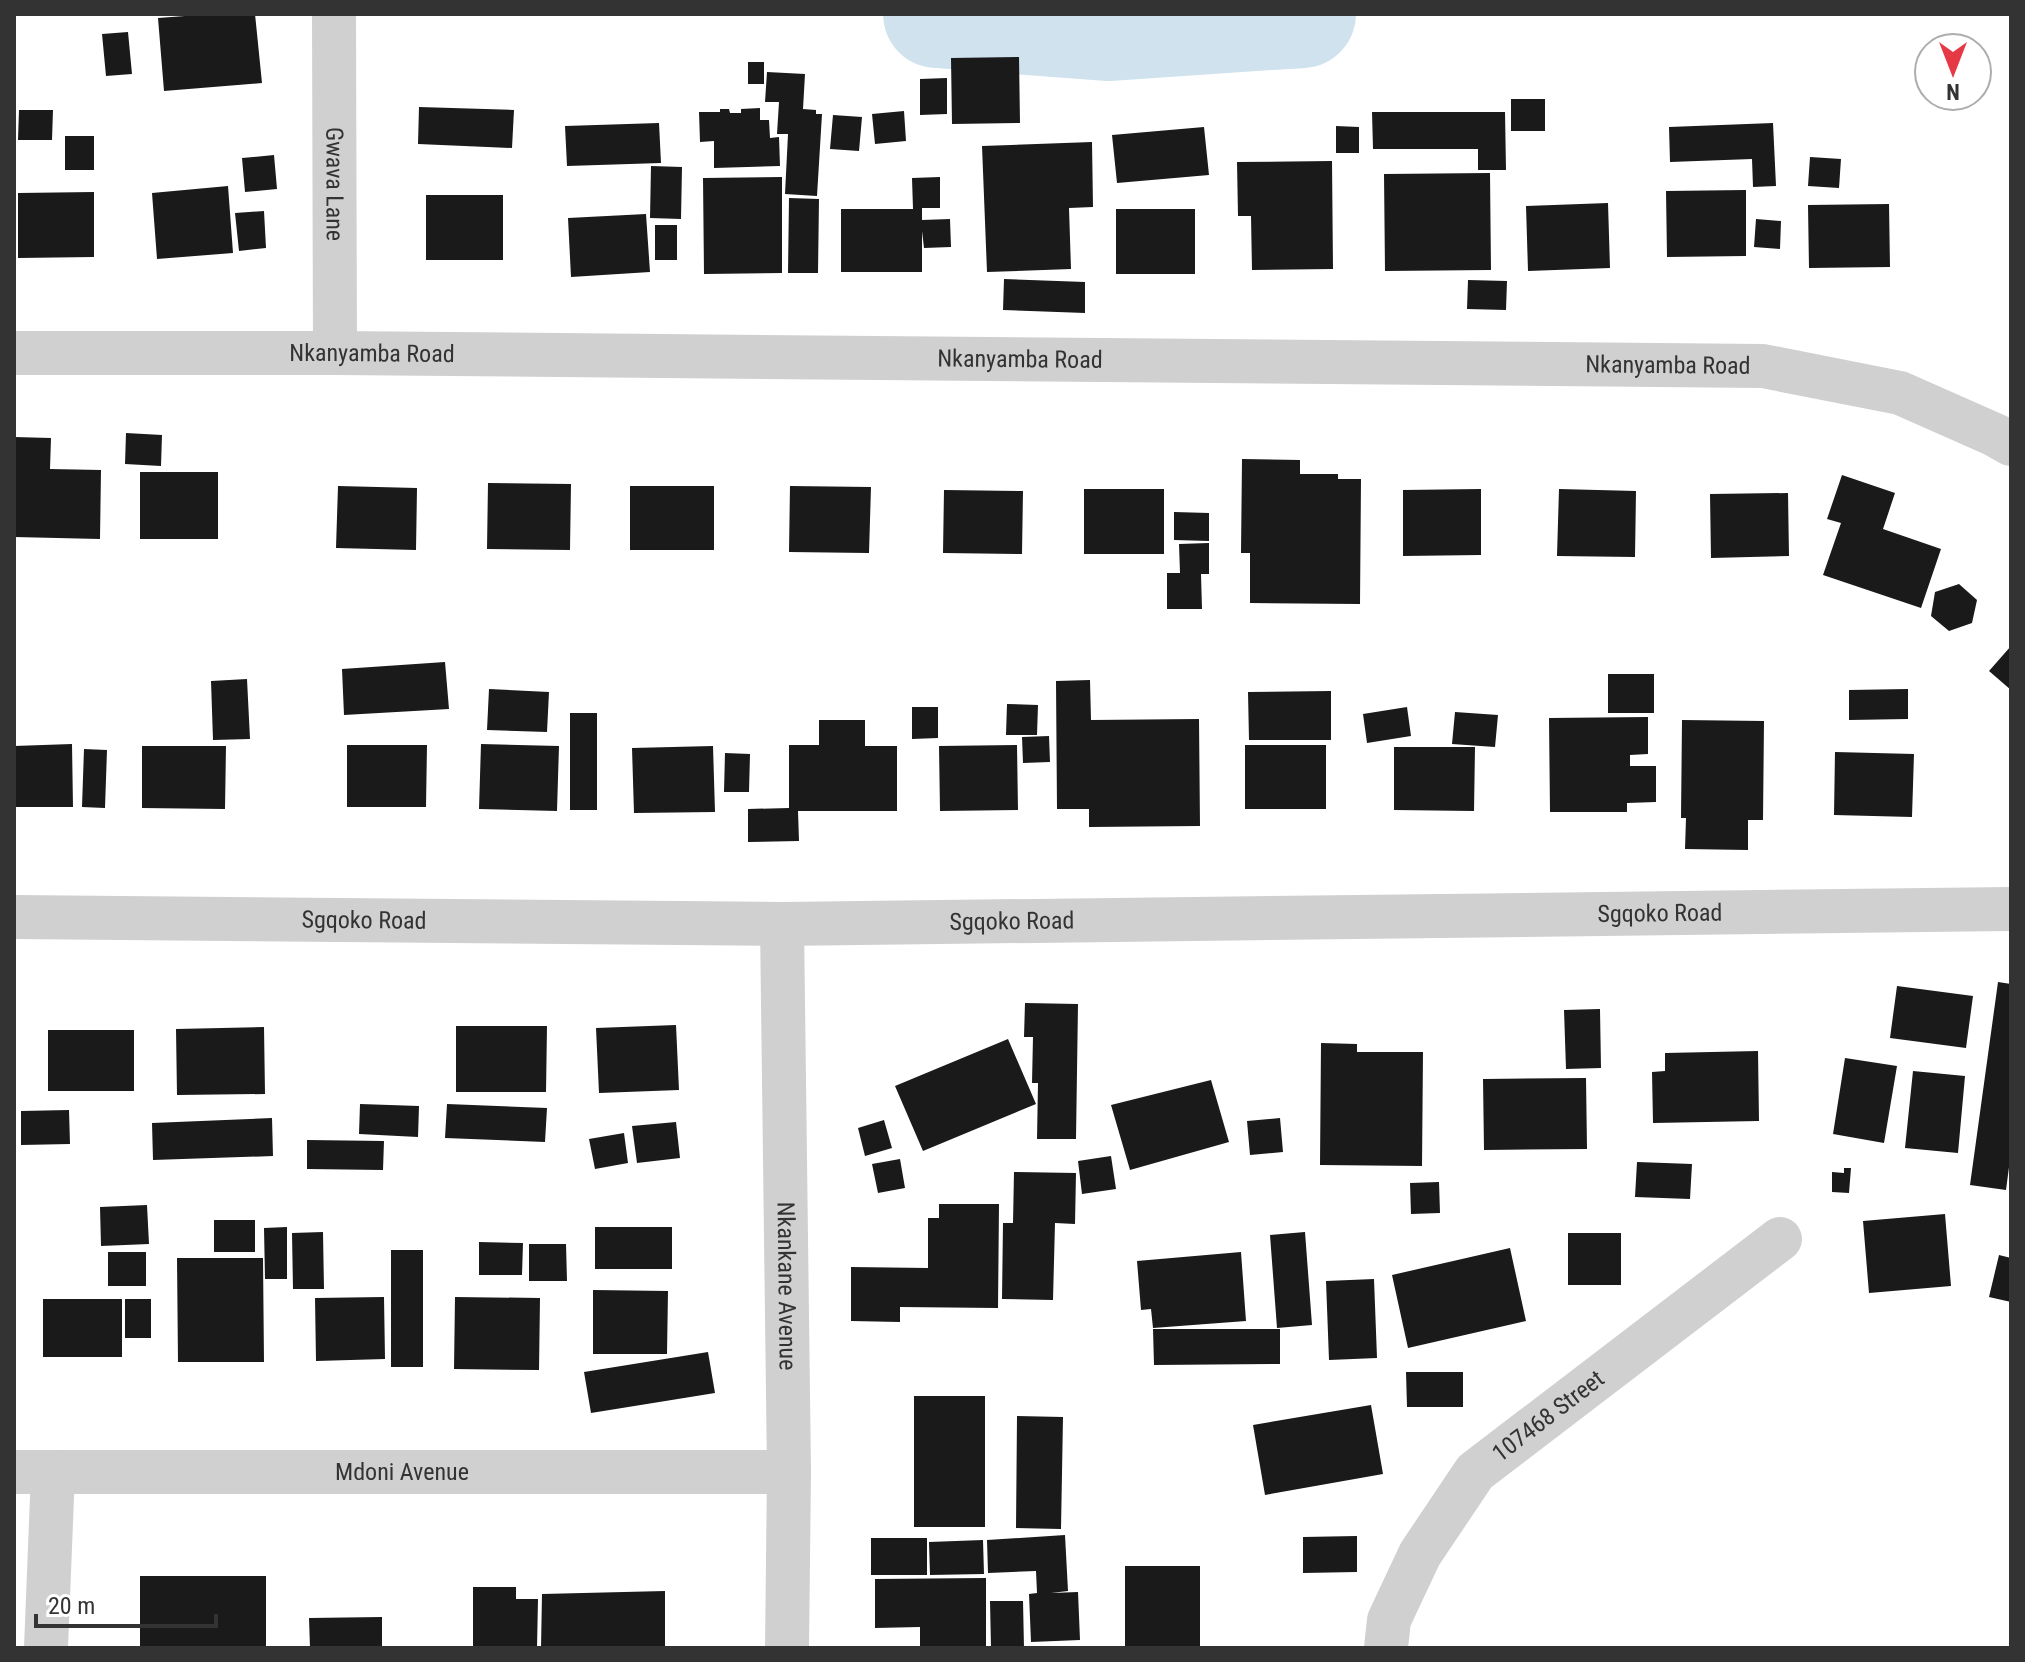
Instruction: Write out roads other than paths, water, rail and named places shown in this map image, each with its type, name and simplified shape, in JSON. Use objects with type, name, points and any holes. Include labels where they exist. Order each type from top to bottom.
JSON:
[{"type":"street","name":"Gwava Lane","points":[[334,14],[335,353]]},
{"type":"street","name":"Nkanyamba Road","points":[[14,353],[1763,366],[1900,393],[2011,444]]},
{"type":"street","name":"Sgqoko Road","points":[[14,917],[782,924],[2011,909]]},
{"type":"street","name":"Nkankane Avenue","points":[[782,924],[789,1472],[787,1648]]},
{"type":"street","name":"107468 Street","points":[[1386,1648],[1389,1620],[1420,1554],[1475,1472],[1780,1239]]},
{"type":"street","name":"Mdoni Avenue","points":[[34,1472],[789,1472]]},
{"type":"street","points":[[34,1472],[46,1648]]},
{"type":"waterway","points":[[937,14],[1107,27],[1302,14]]}]
